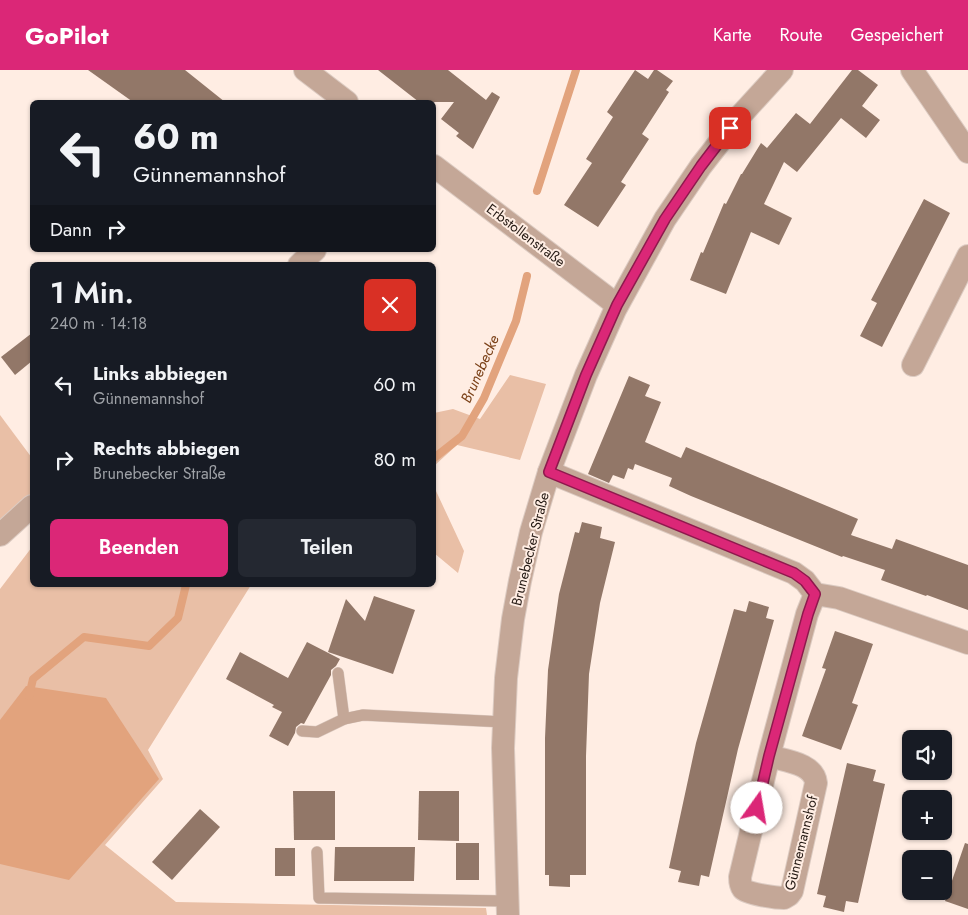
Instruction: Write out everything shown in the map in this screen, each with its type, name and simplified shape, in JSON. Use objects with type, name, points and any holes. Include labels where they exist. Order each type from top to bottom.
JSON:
[{"type":"street","points":[[305,70],[344,100]]},
{"type":"street","name":"Brunebecker Straße","points":[[507,908],[503,748],[506,678],[520,581],[549,472],[586,375],[617,305],[665,219],[701,166],[740,116],[782,70]]},
{"type":"street","points":[[912,70],[968,152]]},
{"type":"street","name":"Erbstollenstraße","points":[[436,167],[617,305]]},
{"type":"street","points":[[302,262],[313,252]]},
{"type":"street","points":[[913,365],[968,256]]},
{"type":"street","points":[[549,472],[794,573],[805,581],[815,594],[839,598],[968,643]]},
{"type":"street","points":[[0,535],[30,508]]},
{"type":"street","name":"Günnemannshof","points":[[769,756],[804,766],[816,778],[792,891],[790,895],[784,898],[747,892],[740,882],[740,876],[769,756],[815,594]]},
{"type":"lane","points":[[338,672],[344,719]]},
{"type":"lane","points":[[302,731],[317,732],[344,719],[363,715],[504,722]]},
{"type":"lane","points":[[317,852],[319,898],[507,908]]},
{"type":"shaded area","points":[[510,375],[546,384],[520,460],[457,445],[436,464],[436,413],[453,409],[480,419]]},
{"type":"shaded area","points":[[0,415],[30,455],[30,500],[0,527]]},
{"type":"shaded area","points":[[436,491],[464,551],[458,573],[436,555]]},
{"type":"shaded area","points":[[30,550],[30,587],[250,587],[148,750],[163,779],[105,845],[176,902],[486,908],[487,915],[0,915],[0,589]]},
{"type":"shaded area","points":[[26,686],[106,698],[159,779],[69,880],[0,864],[0,720]]},
{"type":"building","points":[[88,70],[185,70],[222,100],[130,100]]},
{"type":"building","points":[[378,70],[448,70],[486,100],[492,92],[500,97],[473,149],[456,136],[459,133],[441,119],[454,102],[416,100]]},
{"type":"building","points":[[635,70],[648,79],[654,70],[657,70],[673,81],[666,90],[669,92],[642,134],[649,139],[621,182],[626,185],[598,227],[564,205],[592,163],[586,159],[613,117],[607,112]]},
{"type":"building","points":[[852,70],[858,70],[878,85],[862,106],[880,120],[866,138],[841,118],[797,172],[784,162],[764,204],[792,218],[779,245],[751,232],[726,294],[690,280],[724,203],[726,204],[741,174],[761,143],[767,148],[796,113],[810,124]]},
{"type":"building","points":[[924,199],[950,213],[882,347],[860,336],[877,303],[871,300]]},
{"type":"building","points":[[30,335],[30,363],[15,375],[1,357]]},
{"type":"building","points":[[629,376],[650,385],[645,396],[661,402],[645,442],[681,458],[686,447],[858,519],[851,535],[892,549],[896,539],[968,565],[968,610],[881,580],[885,570],[842,557],[691,496],[669,486],[672,478],[635,464],[633,470],[628,468],[624,479],[613,475],[609,483],[588,474]]},
{"type":"building","points":[[582,522],[602,527],[600,538],[615,542],[600,603],[589,674],[586,756],[586,875],[570,875],[570,887],[549,886],[549,875],[545,875],[545,738],[548,670],[559,594],[575,532],[579,533]]},
{"type":"building","points":[[374,596],[415,610],[393,674],[328,652],[346,599],[365,621]]},
{"type":"building","points":[[749,601],[769,607],[766,618],[774,620],[738,749],[709,877],[701,875],[699,886],[678,882],[681,871],[669,868],[696,743],[734,609],[746,612]]},
{"type":"building","points":[[835,631],[873,644],[852,703],[858,705],[841,750],[802,736],[826,669],[822,668]]},
{"type":"building","points":[[307,642],[340,659],[331,670],[331,675],[304,724],[301,723],[296,727],[288,746],[269,736],[282,712],[272,707],[274,705],[226,679],[240,652],[288,678]]},
{"type":"building","points":[[847,763],[876,770],[873,781],[885,784],[858,903],[846,901],[844,912],[823,907],[826,896],[817,894]]},
{"type":"building","points":[[293,791],[335,791],[335,840],[294,840]]},
{"type":"building","points":[[419,791],[459,791],[459,841],[418,840]]},
{"type":"building","points":[[200,809],[220,827],[172,880],[152,862]]},
{"type":"building","points":[[456,843],[479,843],[479,880],[456,880]]},
{"type":"building","points":[[965,843],[968,844],[968,909],[945,901],[952,900],[952,881]]},
{"type":"building","points":[[335,847],[415,847],[414,881],[334,881]]},
{"type":"building","points":[[275,848],[295,848],[295,876],[275,876]]},
{"type":"waterway","name":"Brunebecke","points":[[537,191],[576,70]]},
{"type":"waterway","name":"Brunebecke","points":[[436,456],[462,436],[484,398],[516,321],[527,276]]},
{"type":"waterway","name":"Brunebecke","points":[[29,696],[33,679],[84,637],[149,646],[178,618],[186,587]]},
{"type":"route","points":[[730,128],[701,166],[665,219],[617,305],[586,375],[549,472],[794,573],[805,581],[815,594],[769,756],[757,808]]}]
